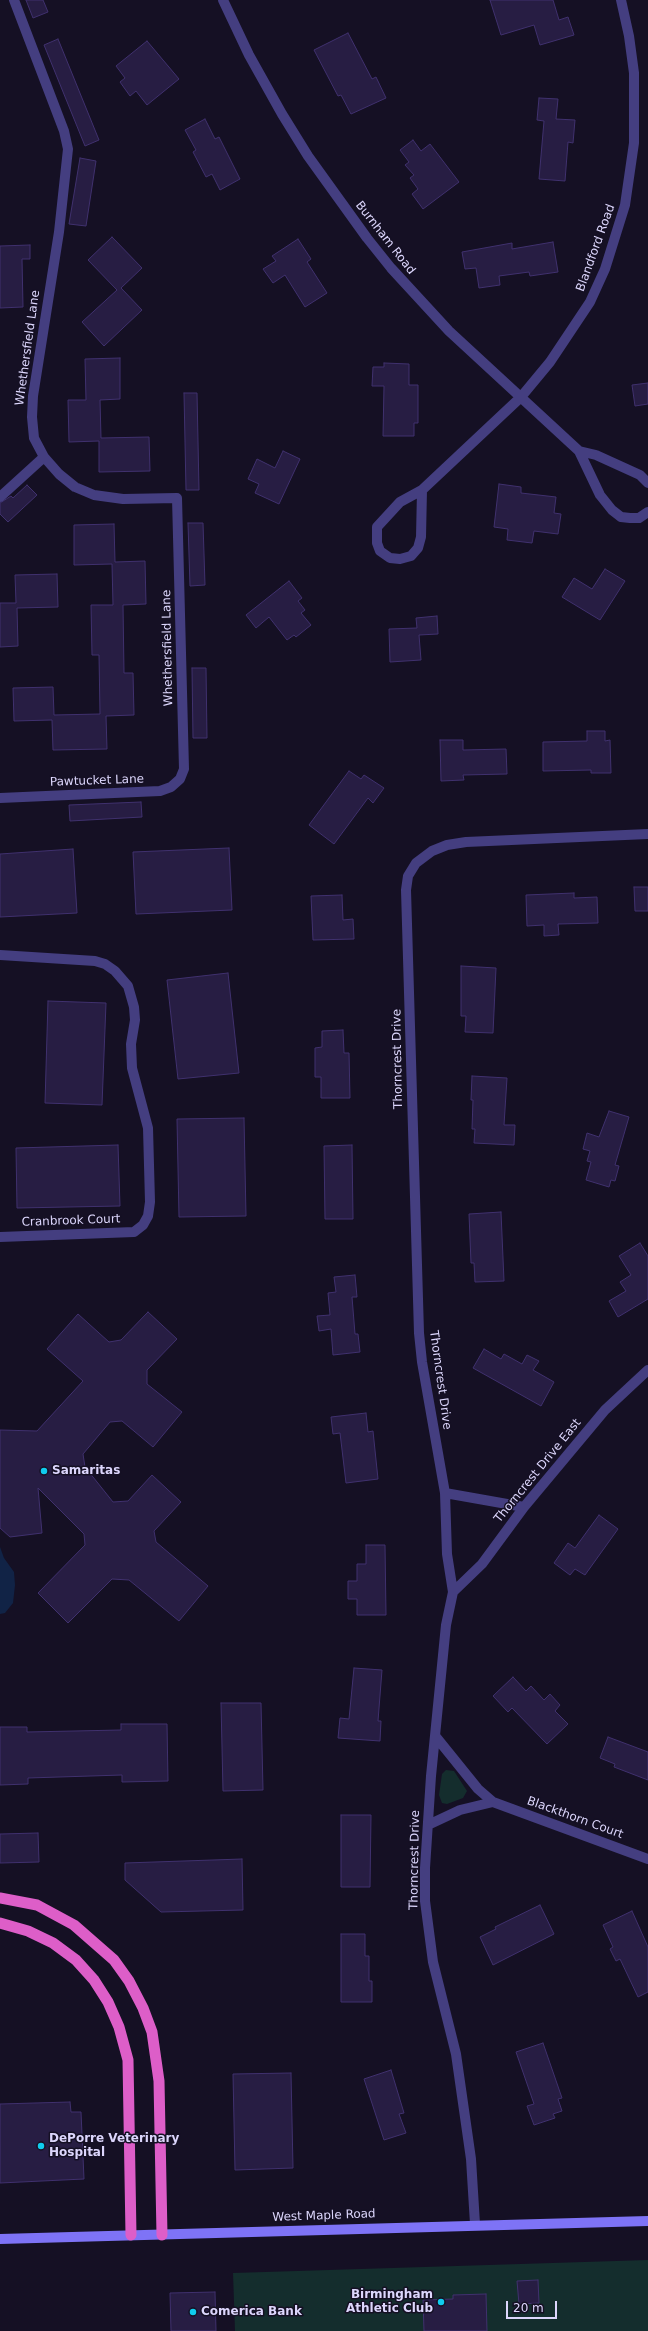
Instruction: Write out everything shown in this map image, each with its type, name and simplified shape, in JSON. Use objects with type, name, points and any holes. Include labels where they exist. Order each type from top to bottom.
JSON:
[{"type":"highway","points":[[0,1898],[37,1906],[74,1925],[114,1960],[129,1981],[143,2008],[152,2032],[158,2069],[162,2235]]},
{"type":"highway","points":[[0,1923],[28,1931],[53,1943],[76,1960],[94,1980],[108,2002],[119,2026],[128,2060],[131,2235]]},
{"type":"main road","name":"West Maple Road","points":[[0,2239],[475,2224],[648,2221]]},
{"type":"street","name":"Whethersfield Lane","points":[[14,0],[64,131],[68,149],[59,232],[33,396],[32,417],[34,438],[44,457],[59,474],[75,487],[94,495],[123,499],[177,498],[184,769]]},
{"type":"street","name":"Burnham Road","points":[[223,0],[249,55],[282,114],[308,156],[367,238],[391,268],[449,331],[579,451]]},
{"type":"street","name":"Blandford Road","points":[[422,490],[422,537],[418,548],[411,556],[400,559],[390,558],[380,552],[377,543],[377,526],[381,520],[400,502],[422,490],[521,397],[550,362],[590,302],[605,269],[625,205],[634,143],[635,105],[629,36],[621,0]]},
{"type":"street","points":[[579,451],[596,455],[640,475],[648,483]]},
{"type":"street","points":[[579,451],[600,495],[612,510],[621,517],[630,518],[639,518],[648,512]]},
{"type":"street","points":[[0,497],[44,457]]},
{"type":"street","name":"Pawtucket Lane","points":[[0,798],[160,791],[171,787],[180,779],[184,769]]},
{"type":"street","name":"Thorncrest Drive","points":[[475,2224],[473,2172],[456,2054],[433,1962],[427,1924],[425,1868],[428,1825],[445,1632],[453,1592],[447,1554],[444,1493],[422,1362],[419,1333],[406,890],[408,876],[416,863],[432,851],[453,844],[648,834]]},
{"type":"street","name":"Cranbrook Court","points":[[0,955],[95,961],[105,964],[115,971],[128,986],[134,1007],[135,1020],[131,1044],[132,1068],[148,1128],[150,1202],[148,1216],[143,1225],[134,1232],[0,1237]]},
{"type":"street","name":"Thorncrest Drive East","points":[[453,1592],[482,1564],[524,1507],[605,1410],[648,1370]]},
{"type":"street","points":[[444,1493],[524,1507]]},
{"type":"street","name":"Blackthorn Court","points":[[436,1737],[478,1789],[493,1802],[648,1859]]},
{"type":"street","points":[[428,1825],[460,1810],[493,1802]]},
{"type":"green space","points":[[446,1770],[454,1771],[467,1791],[463,1798],[447,1804],[442,1803],[439,1795],[442,1774]]},
{"type":"green space","name":"Birmingham Athletic Club","points":[[648,2260],[648,2331],[235,2331],[233,2273]]},
{"type":"water","points":[[0,1547],[4,1558],[14,1572],[15,1585],[13,1603],[5,1613],[0,1614]]},
{"type":"building","points":[[26,0],[43,0],[48,12],[33,18]]},
{"type":"building","points":[[490,0],[553,0],[559,20],[568,17],[574,35],[540,45],[534,25],[501,35]]},
{"type":"building","points":[[348,33],[372,79],[376,77],[386,98],[351,114],[341,95],[338,96],[314,50]]},
{"type":"building","points":[[58,39],[99,140],[85,146],[44,45]]},
{"type":"building","points":[[147,41],[179,79],[147,105],[136,91],[130,96],[120,82],[125,78],[116,66]]},
{"type":"building","points":[[539,98],[558,99],[556,119],[575,120],[573,143],[568,142],[565,181],[539,179],[544,121],[537,120]]},
{"type":"building","points":[[205,119],[215,139],[219,137],[240,179],[220,190],[212,174],[206,177],[193,152],[196,150],[185,130]]},
{"type":"building","points":[[413,140],[421,151],[430,144],[459,182],[423,209],[412,194],[418,189],[410,178],[414,175],[405,165],[409,162],[400,150]]},
{"type":"building","points":[[80,158],[96,161],[86,226],[69,224]]},
{"type":"building","points":[[112,237],[142,268],[121,288],[142,310],[104,346],[82,322],[117,290],[88,260]]},
{"type":"building","points":[[298,239],[311,259],[307,262],[327,293],[305,307],[285,275],[273,283],[263,269],[276,261],[272,256]]},
{"type":"building","points":[[553,242],[558,272],[530,276],[529,272],[499,276],[500,285],[479,288],[476,268],[465,269],[462,252],[512,243],[512,249]]},
{"type":"building","points":[[30,245],[30,259],[22,259],[23,307],[0,308],[0,246]]},
{"type":"building","points":[[120,358],[120,399],[100,400],[101,438],[149,437],[150,471],[99,472],[99,441],[69,442],[68,400],[86,400],[85,359]]},
{"type":"building","points":[[384,363],[409,364],[409,385],[418,385],[418,423],[414,423],[414,436],[383,436],[384,386],[372,386],[373,367],[384,367]]},
{"type":"building","points":[[648,383],[648,404],[635,406],[632,385]]},
{"type":"building","points":[[184,393],[197,393],[199,490],[186,490]]},
{"type":"building","points":[[283,451],[300,459],[279,504],[255,493],[259,484],[248,479],[257,459],[275,468]]},
{"type":"building","points":[[499,484],[521,487],[521,493],[556,497],[554,513],[561,514],[558,534],[534,531],[532,543],[507,540],[508,529],[494,527]]},
{"type":"building","points":[[27,485],[37,495],[8,522],[0,514],[0,503],[11,496],[13,498]]},
{"type":"building","points":[[188,523],[203,523],[205,585],[190,586]]},
{"type":"building","points":[[114,524],[115,562],[145,561],[146,604],[123,605],[124,673],[133,673],[134,715],[106,716],[107,749],[53,750],[52,720],[14,721],[13,688],[53,687],[54,715],[100,714],[99,655],[92,655],[91,605],[113,605],[112,564],[74,565],[74,525]]},
{"type":"building","points":[[605,569],[625,581],[600,620],[562,597],[574,578],[592,589]]},
{"type":"building","points":[[57,574],[58,607],[17,608],[18,646],[0,647],[0,603],[16,603],[15,575]]},
{"type":"building","points":[[289,581],[302,598],[298,601],[305,610],[301,613],[311,625],[296,637],[294,635],[287,640],[269,617],[256,628],[246,615]]},
{"type":"building","points":[[437,616],[438,634],[419,635],[421,660],[390,662],[389,629],[417,628],[416,618]]},
{"type":"building","points":[[192,668],[206,668],[207,738],[193,738]]},
{"type":"building","points":[[587,731],[605,731],[605,741],[610,740],[611,773],[591,773],[591,770],[543,771],[543,742],[587,741]]},
{"type":"building","points":[[440,740],[463,740],[463,750],[506,749],[507,774],[463,775],[464,780],[441,781]]},
{"type":"building","points":[[349,771],[361,779],[364,775],[384,788],[373,803],[368,798],[334,844],[309,825]]},
{"type":"building","points":[[141,802],[142,817],[70,821],[69,805]]},
{"type":"building","points":[[229,848],[232,910],[136,914],[133,852]]},
{"type":"building","points":[[73,849],[77,913],[0,917],[0,854]]},
{"type":"building","points":[[634,887],[648,887],[648,911],[635,911]]},
{"type":"building","points":[[574,893],[574,898],[597,897],[598,923],[558,924],[559,935],[544,936],[544,925],[527,926],[526,895]]},
{"type":"building","points":[[342,895],[343,920],[353,919],[354,939],[313,940],[311,896]]},
{"type":"building","points":[[461,966],[496,968],[493,1033],[465,1032],[466,1016],[461,1016]]},
{"type":"building","points":[[228,973],[239,1073],[178,1079],[167,980]]},
{"type":"building","points":[[48,1001],[106,1003],[102,1105],[45,1103]]},
{"type":"building","points":[[343,1030],[344,1053],[349,1053],[350,1098],[321,1098],[321,1077],[315,1077],[315,1048],[322,1047],[322,1031]]},
{"type":"building","points":[[472,1076],[507,1078],[504,1125],[515,1125],[514,1145],[474,1143],[475,1129],[472,1129],[473,1100],[471,1100]]},
{"type":"building","points":[[609,1111],[629,1117],[615,1165],[619,1166],[615,1181],[611,1180],[609,1187],[586,1180],[591,1162],[587,1161],[590,1151],[583,1149],[587,1133],[599,1137]]},
{"type":"building","points":[[244,1118],[246,1216],[179,1217],[177,1119]]},
{"type":"building","points":[[118,1145],[120,1206],[17,1208],[16,1148]]},
{"type":"building","points":[[352,1145],[353,1219],[325,1219],[324,1146]]},
{"type":"building","points":[[501,1212],[504,1281],[475,1282],[474,1263],[471,1263],[469,1214]]},
{"type":"building","points":[[640,1243],[648,1256],[648,1299],[618,1317],[609,1301],[626,1291],[620,1282],[631,1275],[619,1256]]},
{"type":"building","points":[[355,1275],[357,1297],[352,1297],[355,1334],[358,1334],[360,1352],[333,1355],[331,1329],[319,1331],[317,1316],[330,1315],[328,1293],[336,1292],[334,1277]]},
{"type":"building","name":"Samaritas","points":[[148,1312],[177,1339],[147,1370],[147,1384],[182,1412],[153,1447],[122,1421],[110,1422],[83,1454],[85,1467],[113,1502],[128,1501],[152,1475],[181,1502],[154,1531],[156,1542],[208,1586],[179,1621],[129,1580],[112,1579],[68,1623],[38,1593],[85,1545],[84,1534],[38,1488],[42,1533],[10,1537],[0,1528],[0,1430],[37,1431],[83,1381],[47,1349],[78,1314],[109,1342],[121,1340]]},
{"type":"building","points":[[484,1349],[501,1359],[504,1354],[522,1364],[527,1355],[539,1361],[533,1370],[554,1382],[541,1406],[473,1368]]},
{"type":"building","points":[[366,1413],[368,1432],[373,1431],[378,1479],[346,1483],[340,1433],[333,1434],[331,1417]]},
{"type":"building","points":[[599,1515],[618,1529],[585,1575],[575,1569],[570,1575],[554,1563],[568,1543],[575,1548]]},
{"type":"building","points":[[366,1545],[385,1545],[386,1615],[357,1615],[357,1599],[348,1599],[348,1581],[357,1581],[357,1564],[366,1564]]},
{"type":"building","points":[[354,1668],[382,1670],[378,1721],[381,1721],[380,1741],[338,1738],[340,1718],[349,1719]]},
{"type":"building","points":[[513,1677],[526,1691],[531,1686],[544,1700],[550,1694],[560,1705],[555,1711],[568,1724],[547,1744],[512,1708],[508,1712],[493,1696]]},
{"type":"building","points":[[221,1703],[261,1703],[263,1790],[223,1791]]},
{"type":"building","points":[[121,1724],[167,1724],[168,1781],[122,1782],[122,1775],[28,1778],[28,1784],[0,1785],[0,1727],[27,1727],[27,1732],[121,1730]]},
{"type":"building","points":[[608,1737],[648,1752],[648,1780],[614,1767],[615,1764],[600,1758]]},
{"type":"building","points":[[341,1815],[371,1815],[370,1887],[341,1887]]},
{"type":"building","points":[[38,1833],[39,1862],[0,1863],[0,1834]]},
{"type":"building","points":[[242,1859],[243,1910],[161,1912],[125,1880],[125,1863]]},
{"type":"building","points":[[540,1905],[554,1934],[493,1965],[480,1937],[496,1929],[495,1927]]},
{"type":"building","points":[[632,1911],[648,1947],[648,1992],[638,1997],[620,1959],[616,1961],[610,1949],[613,1947],[603,1925]]},
{"type":"building","points":[[341,1934],[365,1934],[365,1956],[369,1956],[369,1981],[372,1981],[372,2002],[341,2002]]},
{"type":"building","points":[[543,2043],[562,2098],[558,2099],[562,2111],[553,2114],[555,2118],[534,2125],[527,2106],[534,2104],[516,2052]]},
{"type":"building","points":[[391,2070],[404,2113],[399,2114],[406,2133],[384,2140],[364,2079]]},
{"type":"building","points":[[291,2073],[293,2168],[235,2170],[233,2074]]},
{"type":"building","name":"DePorre Veterinary Hospital","points":[[70,2102],[71,2112],[81,2112],[84,2179],[0,2183],[0,2104]]},
{"type":"building","points":[[538,2280],[539,2303],[519,2304],[517,2281]]},
{"type":"building","name":"Comerica Bank","points":[[215,2292],[216,2331],[171,2331],[170,2293]]},
{"type":"building","points":[[486,2294],[487,2331],[424,2331],[423,2300],[453,2299],[453,2295]]},
{"type":"place","name":"Samaritas","points":[[44,1471]]},
{"type":"place","name":"DePorre Veterinary Hospital","points":[[41,2146]]},
{"type":"place","name":"Birmingham Athletic Club","points":[[441,2302]]},
{"type":"place","name":"Comerica Bank","points":[[193,2312]]}]
